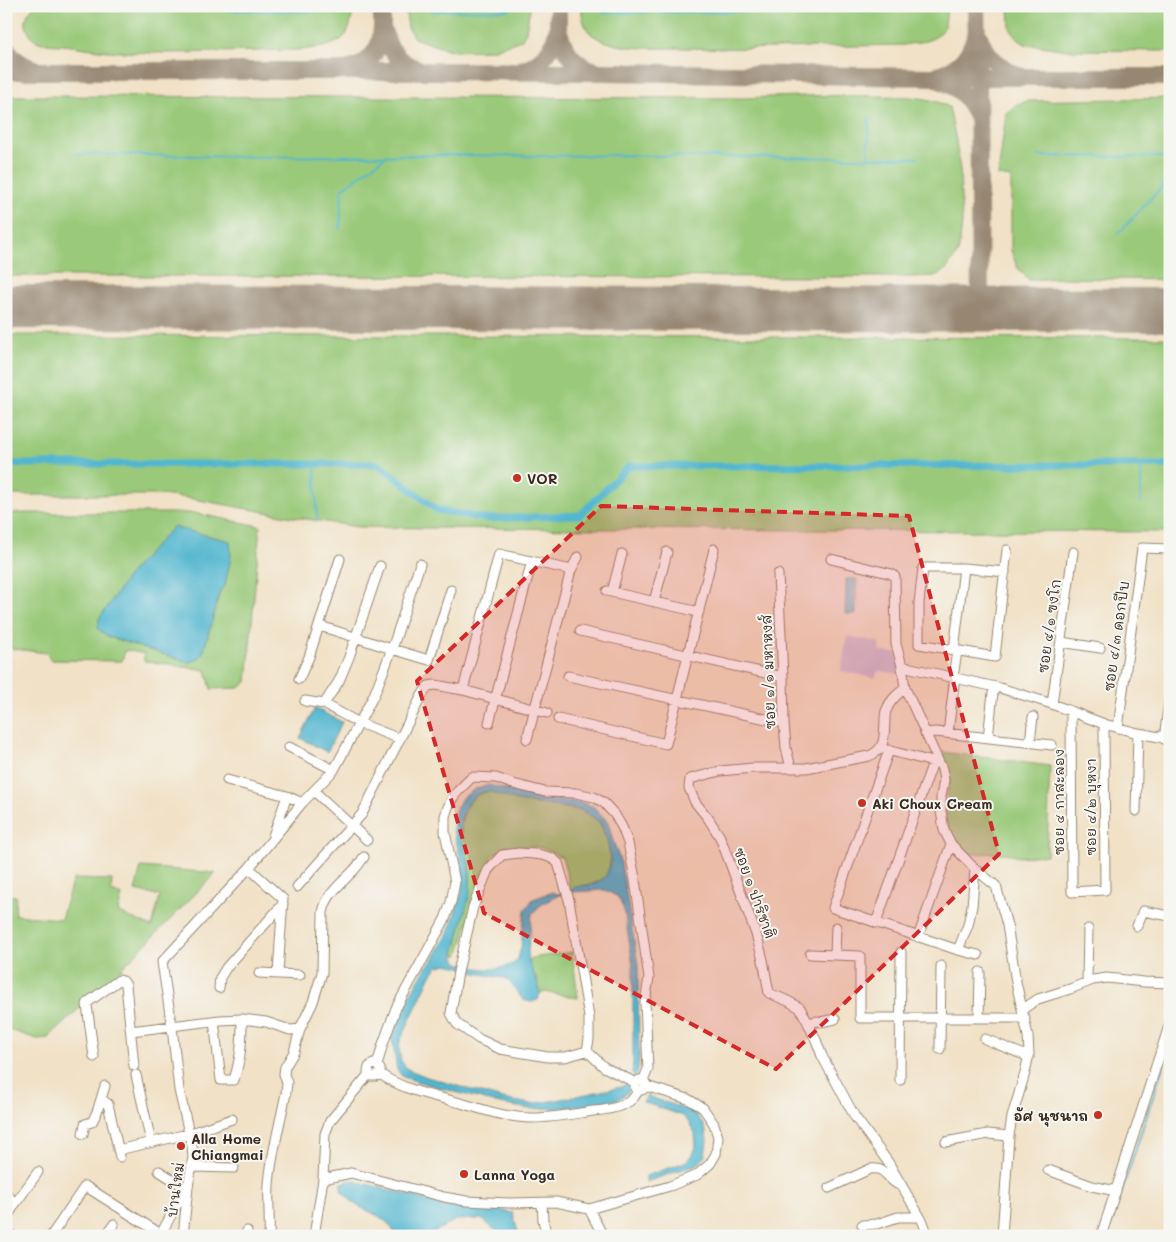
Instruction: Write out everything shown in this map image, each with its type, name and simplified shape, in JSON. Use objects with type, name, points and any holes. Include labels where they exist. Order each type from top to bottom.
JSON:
[{"type":"street","name":"ซอย ๔/๓ ดอกปีบ","points":[[1118,728],[1142,548],[1170,549]]},
{"type":"street","points":[[558,719],[666,744],[714,549]]},
{"type":"street","points":[[1005,572],[964,568],[923,568],[919,603],[919,644],[995,657],[1005,572],[1007,550]]},
{"type":"street","points":[[654,602],[667,552]]},
{"type":"street","name":"ซอย ๔/๑ ฃงโก","points":[[1052,704],[1073,552]]},
{"type":"street","points":[[463,690],[500,554],[571,570]]},
{"type":"street","points":[[622,554],[609,591],[699,612]]},
{"type":"street","points":[[527,739],[571,570],[578,557]]},
{"type":"street","points":[[299,679],[320,626],[340,559]]},
{"type":"street","points":[[831,559],[892,574],[895,577],[896,644],[905,688],[935,761],[942,769],[944,780],[940,811],[944,830],[951,844],[975,869],[996,886],[1007,925],[1016,982],[1028,1036],[1029,1057],[1012,1117],[1009,1136],[1002,1236]]},
{"type":"street","points":[[489,723],[532,562]]},
{"type":"street","points":[[278,973],[283,899],[249,868],[302,803],[334,770],[374,695],[392,650],[420,564]]},
{"type":"street","points":[[324,704],[339,680],[356,638],[380,566]]},
{"type":"street","points":[[948,733],[951,679],[964,568]]},
{"type":"street","name":"ซอย ๑/๑ มหาหงส์","points":[[778,574],[784,723],[786,748],[791,768]]},
{"type":"street","points":[[320,626],[429,660],[451,590]]},
{"type":"street","points":[[580,631],[783,677]]},
{"type":"street","points":[[1061,642],[1100,648]]},
{"type":"street","points":[[902,666],[951,679],[1000,688],[1052,704],[1104,724],[1167,739],[1170,693]]},
{"type":"street","points":[[568,676],[784,723]]},
{"type":"street","points":[[297,887],[362,814],[428,686],[435,684],[463,690],[547,713]]},
{"type":"street","points":[[905,688],[891,701],[886,710],[885,749],[833,908],[978,955]]},
{"type":"street","points":[[988,738],[993,693]]},
{"type":"street","points":[[305,701],[324,704],[359,723],[400,739]]},
{"type":"street","name":"ซอย ๔ กาสะลอง","points":[[1071,712],[1072,892],[1105,890]]},
{"type":"street","points":[[1030,742],[1033,717]]},
{"type":"street","name":"ซอย ๔/๒ บุหงา","points":[[1104,724],[1105,890]]},
{"type":"street","points":[[925,733],[948,733],[1052,745]]},
{"type":"street","points":[[1136,811],[1138,733]]},
{"type":"street","points":[[290,747],[334,770]]},
{"type":"street","points":[[885,749],[935,761]]},
{"type":"street","name":"ซอย ๑ ปาริชาติ","points":[[885,749],[869,756],[806,768],[753,768],[720,771],[690,779],[689,788],[695,802],[708,818],[723,844],[756,934],[769,993],[800,1008],[822,1056],[855,1117],[888,1162],[920,1217],[928,1236]]},
{"type":"street","points":[[876,922],[935,761]]},
{"type":"street","points":[[314,1236],[323,1179],[325,1134],[330,1121],[369,1074],[376,1076],[383,1044],[396,1008],[445,919],[451,902],[454,882],[445,832],[445,816],[458,790],[472,777],[496,778],[545,792],[576,793],[594,796],[604,803],[622,826],[628,843],[649,978],[645,1002],[648,1069],[638,1083],[637,1094],[631,1100],[612,1109],[532,1118],[505,1115],[414,1090],[385,1077],[378,1069]]},
{"type":"street","points":[[227,780],[287,796],[302,803]]},
{"type":"street","points":[[314,791],[367,840]]},
{"type":"street","points":[[271,842],[287,796]]},
{"type":"street","points":[[918,937],[951,844]]},
{"type":"street","points":[[519,852],[549,856],[558,862],[569,900],[590,1017],[587,1051],[565,1057],[548,1057],[500,1050],[457,1024],[451,1013],[473,907],[488,870],[502,855],[519,852]]},
{"type":"street","points":[[269,1236],[269,1182],[286,1093],[285,1068],[294,1052],[300,1029],[313,1002],[322,973],[323,912],[325,902],[356,868],[364,856]]},
{"type":"street","name":"บ้านใหม่","points":[[183,1236],[193,1158],[179,1090],[162,962],[249,868]]},
{"type":"street","points":[[958,950],[968,925],[972,906],[975,869]]},
{"type":"street","points":[[219,988],[220,978],[226,968],[283,904]]},
{"type":"street","points":[[1137,926],[1143,911],[1170,916]]},
{"type":"street","points":[[835,955],[836,927]]},
{"type":"street","points":[[1088,929],[1088,982]]},
{"type":"street","points":[[900,1080],[902,952]]},
{"type":"street","points":[[810,954],[860,956],[860,1018],[979,1018],[1024,1013],[1038,999],[1093,980],[1106,978],[1170,983]]},
{"type":"street","points":[[940,1049],[941,966]]},
{"type":"street","points":[[259,972],[300,975]]},
{"type":"street","points":[[979,1018],[980,972]]},
{"type":"street","points":[[94,1057],[88,1002],[119,980],[123,981],[126,985],[135,1070],[151,1142]]},
{"type":"street","points":[[130,1031],[242,1019],[266,1022],[290,1030],[300,1029]]},
{"type":"street","points":[[214,1022],[221,1080],[234,1080],[242,1041],[242,1019]]},
{"type":"street","points":[[808,1023],[835,1019]]},
{"type":"street","points":[[1101,1236],[1170,1023]]},
{"type":"street","points":[[985,1039],[1029,1057]]},
{"type":"street","points":[[323,1179],[351,1173],[466,1201],[509,1203],[556,1202],[589,1208],[670,1186],[697,1175],[710,1164],[716,1154],[718,1137],[714,1124],[703,1108],[688,1099],[638,1083],[604,1067],[587,1051]]},
{"type":"street","points":[[83,1134],[85,1124],[92,1122],[97,1112],[105,1086]]},
{"type":"street","points":[[101,1099],[108,1104],[119,1154],[151,1142],[188,1134],[232,1119]]},
{"type":"street","points":[[946,1142],[988,1134],[1009,1136]]},
{"type":"street","points":[[192,1168],[234,1168]]},
{"type":"street","points":[[829,1188],[870,1169],[877,1168],[882,1169],[893,1182],[902,1186]]},
{"type":"street","points":[[1048,1170],[1092,1186],[1116,1191]]},
{"type":"street","points":[[50,1236],[85,1186],[162,1235],[183,1193],[183,1186],[159,1171]]},
{"type":"street","points":[[6,1219],[38,1172]]},
{"type":"street","points":[[6,1193],[15,1204]]},
{"type":"street","points":[[542,1202],[543,1220],[547,1236]]},
{"type":"street","points":[[589,1208],[603,1236]]},
{"type":"street","points":[[862,1225],[877,1224],[898,1217],[920,1217]]},
{"type":"street","points":[[106,1236],[114,1224]]},
{"type":"street","points":[[6,1232],[13,1236]]},
{"type":"highlighted area","points":[[601,506],[909,516],[999,854],[776,1069],[484,913],[417,681]]},
{"type":"shaded area","points":[[847,636],[879,642],[880,652],[897,653],[901,674],[878,671],[875,678],[841,671]]},
{"type":"green space","points":[[34,6],[353,7],[346,35],[331,45],[311,49],[154,53],[114,52],[41,43],[32,37],[26,25],[27,15]]},
{"type":"green space","points":[[407,6],[530,7],[526,32],[521,40],[491,50],[455,51],[414,38],[408,28]]},
{"type":"green space","points":[[582,6],[947,6],[947,8],[945,24],[939,34],[922,42],[904,45],[638,48],[614,44],[591,34],[584,23]]},
{"type":"green space","points":[[1009,6],[1170,6],[1170,51],[1069,50],[1025,44],[1016,38],[1010,28]]},
{"type":"green space","points":[[6,96],[744,98],[843,96],[904,97],[932,100],[949,107],[956,141],[960,170],[962,223],[960,241],[958,253],[945,271],[935,276],[912,277],[6,276]]},
{"type":"green space","points":[[1170,98],[1170,280],[1061,278],[1029,280],[1017,267],[1011,250],[1011,178],[998,176],[1006,113],[1017,104],[1028,101]]},
{"type":"green space","points":[[6,335],[1170,338],[1170,532],[358,527],[161,495],[6,495]]},
{"type":"green space","points":[[6,513],[194,513],[260,526],[247,682],[239,688],[211,689],[206,670],[144,661],[144,654],[125,650],[122,661],[50,660],[47,653],[6,648]],"holes":[[[225,585],[220,591],[204,650],[196,660],[188,662],[109,637]]]},
{"type":"green space","points":[[942,752],[1050,766],[1047,855],[1018,857],[1005,853],[969,854],[958,844],[948,829],[945,812],[949,781]]},
{"type":"green space","points":[[489,791],[517,801],[581,810],[594,818],[603,829],[607,842],[610,857],[609,871],[602,880],[571,891],[562,857],[544,849],[533,847],[519,847],[499,851],[490,860],[485,871],[458,956],[454,953],[470,881],[469,864],[462,839],[462,822],[470,801],[476,796]]},
{"type":"green space","points":[[141,867],[216,873],[122,968],[48,1038],[37,1039],[6,1029],[6,895],[16,896],[15,915],[61,919],[73,879],[112,880],[111,892],[122,895],[118,912],[152,927],[160,896],[135,891]]},
{"type":"green space","points":[[572,952],[578,998],[545,992],[540,993],[529,963],[532,958]]},
{"type":"water","points":[[173,527],[230,541],[231,556],[225,586],[220,591],[204,650],[198,659],[188,662],[109,637],[98,629],[99,619],[131,572]]},
{"type":"water","points":[[846,579],[857,579],[856,614],[845,614]]},
{"type":"water","points":[[315,708],[342,722],[327,752],[300,738]]},
{"type":"water","points":[[489,785],[540,798],[581,802],[594,807],[608,822],[621,863],[638,965],[639,1062],[637,1075],[632,1084],[634,1087],[619,1099],[591,1105],[530,1109],[500,1104],[426,1084],[403,1077],[397,1070],[392,1038],[405,1004],[449,932],[462,891],[461,861],[453,829],[455,811],[462,798],[475,789]],"holes":[[[489,791],[517,801],[581,810],[600,822],[608,842],[611,862],[606,876],[595,884],[575,887],[571,891],[556,894],[553,892],[533,899],[525,910],[521,948],[517,961],[496,969],[472,967],[457,962],[454,953],[470,893],[468,859],[460,829],[462,816],[467,804],[477,794]],[[605,890],[618,897],[624,910],[633,965],[632,1073],[634,1077],[631,1083],[621,1087],[531,1104],[502,1099],[427,1077],[407,1069],[401,1061],[400,1041],[431,975],[437,967],[446,964],[461,967],[470,972],[504,978],[510,982],[523,1000],[531,1002],[538,1000],[540,993],[529,963],[528,951],[532,914],[541,905],[556,896],[571,892]]]},
{"type":"water","points":[[647,1096],[694,1112],[703,1124],[707,1141],[705,1156],[698,1164],[646,1182],[646,1176],[685,1162],[692,1156],[696,1147],[695,1133],[683,1116],[643,1102]]},
{"type":"water","points":[[351,1180],[456,1207],[494,1209],[513,1213],[518,1236],[502,1236],[482,1219],[456,1220],[427,1236],[396,1236],[384,1220],[355,1204],[341,1190],[342,1183]]},
{"type":"waterway","points":[[92,8],[334,12]]},
{"type":"waterway","points":[[432,11],[510,10]]},
{"type":"waterway","points":[[603,13],[919,10]]},
{"type":"waterway","points":[[868,157],[869,117]]},
{"type":"waterway","points":[[76,154],[259,157],[627,155],[918,158]]},
{"type":"waterway","points":[[340,229],[342,189],[386,156]]},
{"type":"waterway","points":[[1039,156],[1170,157]]},
{"type":"waterway","points":[[1118,234],[1170,178]]},
{"type":"waterway","points":[[6,464],[378,464],[437,510],[486,519],[580,515],[629,466],[1170,465]]},
{"type":"waterway","points":[[315,464],[317,521]]},
{"type":"waterway","points":[[1141,465],[1141,502]]},
{"type":"waterway","points":[[1107,1236],[1170,1045]]},
{"type":"taxiway","points":[[382,6],[382,28],[389,46],[399,59],[418,69]]},
{"type":"taxiway","points":[[520,70],[528,68],[540,60],[554,42],[558,27],[558,6]]},
{"type":"taxiway","points":[[976,6],[980,310]]},
{"type":"taxiway","points":[[558,27],[570,55],[581,65],[595,71]]},
{"type":"taxiway","points":[[349,69],[363,64],[371,57],[380,42],[382,28]]},
{"type":"taxiway","points":[[978,35],[990,56],[1005,69],[1020,77]]},
{"type":"taxiway","points":[[938,75],[962,62],[975,37]]},
{"type":"taxiway","points":[[6,48],[18,61],[34,69]]},
{"type":"taxiway","points":[[6,71],[423,71],[931,77],[1170,77]]},
{"type":"taxiway","points":[[937,79],[957,89],[971,104],[978,118]]},
{"type":"runway","points":[[6,307],[1170,310]]},
{"type":"place","name":"VOR","points":[[517,478]]},
{"type":"place","name":"Aki Choux Cream","points":[[862,803]]},
{"type":"place","name":"อัศ นุชนาถ","points":[[1098,1115]]},
{"type":"place","name":"Alla Home Chiangmai","points":[[181,1146]]},
{"type":"place","name":"Lanna Yoga","points":[[464,1174]]}]
